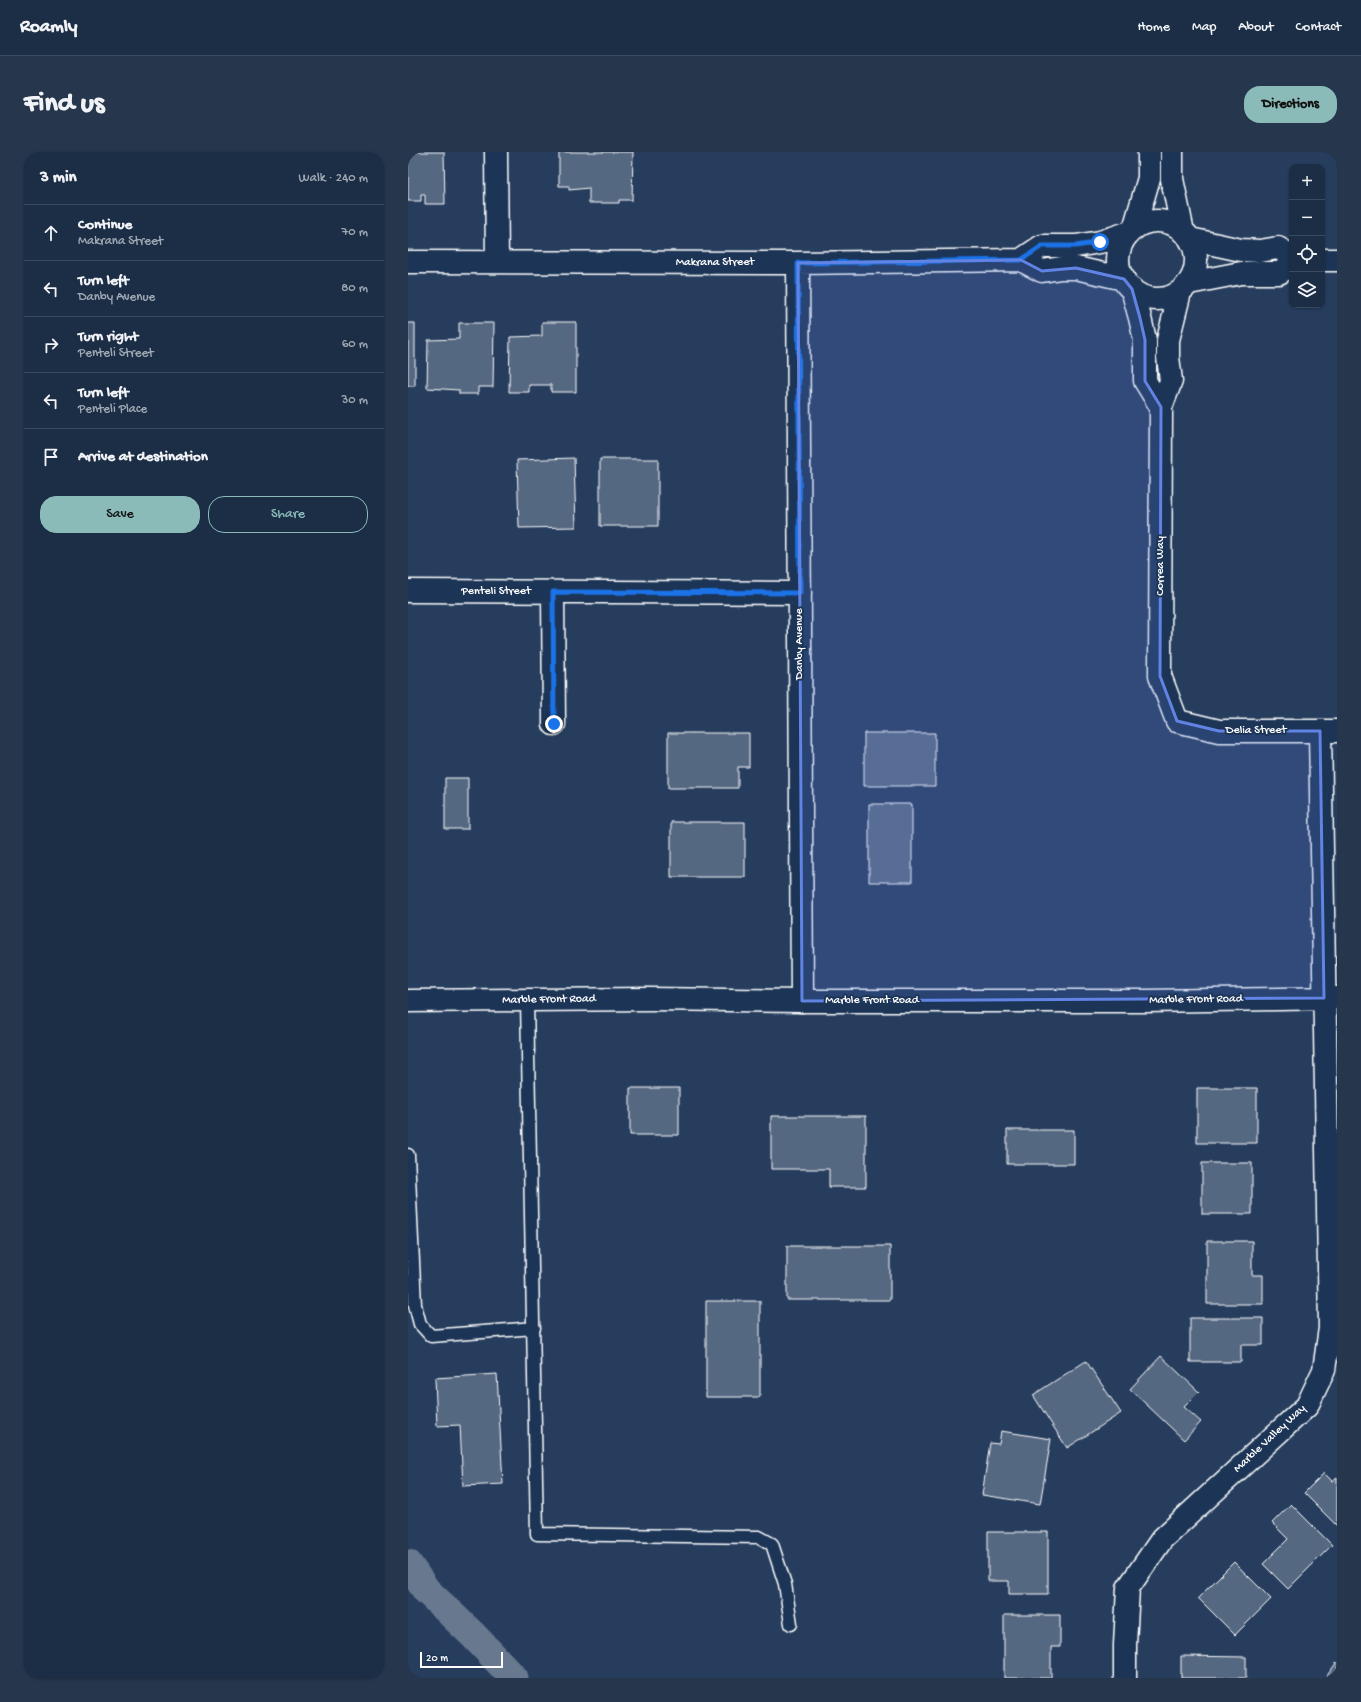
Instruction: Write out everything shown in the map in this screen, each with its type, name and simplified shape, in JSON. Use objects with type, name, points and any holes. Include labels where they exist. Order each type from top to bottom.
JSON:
[{"type":"street","points":[[496,152],[497,262]]},
{"type":"street","points":[[1149,152],[1149,178],[1132,230],[1123,242],[1119,254],[1119,267],[1128,284],[1140,318],[1145,340],[1145,381],[1161,408]]},
{"type":"street","points":[[1172,152],[1172,178],[1186,235]]},
{"type":"street","points":[[1021,260],[1042,246],[1076,246],[1100,242],[1132,230],[1141,224],[1154,221],[1166,222],[1178,227],[1194,246],[1196,259],[1194,271],[1184,287]]},
{"type":"street","points":[[1186,235],[1241,250],[1260,251],[1278,248],[1289,254]]},
{"type":"street","name":"Makrana Street","points":[[408,262],[798,263],[1021,260],[1042,271],[1061,268],[1076,268],[1128,284]]},
{"type":"street","points":[[1325,260],[1337,260]]},
{"type":"street","name":"Danby Avenue","points":[[798,263],[802,1001]]},
{"type":"street","points":[[1128,284],[1143,296],[1156,299],[1168,297],[1184,287],[1241,273],[1279,273],[1289,267]]},
{"type":"street","name":"Correa Way","points":[[1177,721],[1160,676],[1161,408],[1171,381],[1168,357],[1168,340],[1184,287]]},
{"type":"street","name":"Penteli Street","points":[[408,591],[800,593]]},
{"type":"street","points":[[553,592],[554,724]]},
{"type":"street","name":"Delia Street","points":[[1177,721],[1219,731],[1328,731]]},
{"type":"street","name":"Marble Valley Way","points":[[1125,1678],[1128,1588],[1162,1538],[1307,1406],[1324,1370],[1330,1328],[1328,731]]},
{"type":"street","name":"Marble Front Road","points":[[408,1001],[650,999],[802,1001],[1146,1001],[1330,998]]},
{"type":"lane","points":[[527,1000],[537,1534],[759,1537],[772,1544],[785,1584],[791,1624]]},
{"type":"lane","points":[[408,1156],[415,1304],[420,1324],[431,1336],[534,1328]]},
{"type":"highlighted area","points":[[1021,260],[1042,271],[1076,268],[1124,279],[1132,289],[1145,340],[1145,381],[1161,407],[1160,676],[1177,721],[1219,731],[1320,731],[1324,998],[802,1001],[798,263]]},
{"type":"building","points":[[408,152],[444,152],[445,204],[425,204],[425,195],[421,195],[421,201],[408,201]]},
{"type":"building","points":[[559,152],[633,152],[632,200],[619,200],[619,203],[589,203],[589,188],[569,190],[569,186],[559,186]]},
{"type":"building","points":[[542,322],[576,322],[576,392],[551,392],[551,385],[529,385],[529,392],[509,392],[510,337],[542,336]]},
{"type":"building","points":[[408,323],[415,323],[415,386],[408,386]]},
{"type":"building","points":[[459,323],[494,323],[493,387],[478,387],[478,394],[459,394],[459,390],[427,388],[428,340],[459,339]]},
{"type":"building","points":[[574,458],[576,527],[519,528],[517,460]]},
{"type":"building","points":[[600,459],[658,459],[658,526],[600,526]]},
{"type":"building","points":[[668,733],[749,733],[749,767],[738,767],[738,788],[668,788]]},
{"type":"building","points":[[864,733],[935,733],[935,786],[864,786]]},
{"type":"building","points":[[445,778],[468,778],[468,829],[445,829]]},
{"type":"building","points":[[869,804],[912,804],[912,882],[869,882]]},
{"type":"building","points":[[671,822],[745,822],[745,877],[671,877]]},
{"type":"building","points":[[630,1088],[679,1088],[679,1135],[630,1135]]},
{"type":"building","points":[[1197,1088],[1257,1088],[1257,1143],[1197,1143]]},
{"type":"building","points":[[771,1116],[866,1116],[866,1187],[829,1187],[829,1169],[771,1169]]},
{"type":"building","points":[[1007,1130],[1074,1130],[1074,1164],[1007,1164]]},
{"type":"building","points":[[1202,1163],[1252,1163],[1252,1214],[1202,1214]]},
{"type":"building","points":[[1207,1241],[1252,1241],[1252,1275],[1263,1275],[1263,1304],[1207,1304]]},
{"type":"building","points":[[787,1246],[890,1246],[890,1300],[787,1300]]},
{"type":"building","points":[[706,1301],[760,1301],[760,1397],[706,1397]]},
{"type":"building","points":[[1190,1318],[1263,1318],[1263,1345],[1241,1345],[1241,1362],[1190,1362]]},
{"type":"building","points":[[1161,1356],[1199,1392],[1184,1407],[1201,1422],[1184,1440],[1130,1389]]},
{"type":"building","points":[[1086,1361],[1121,1413],[1067,1448],[1033,1395]]},
{"type":"building","points":[[497,1374],[503,1484],[463,1486],[460,1425],[437,1426],[435,1378]]},
{"type":"building","points":[[1001,1431],[1051,1439],[1040,1504],[982,1495],[990,1443],[999,1444]]},
{"type":"building","points":[[1324,1473],[1332,1481],[1337,1477],[1337,1526],[1304,1493]]},
{"type":"building","points":[[1291,1504],[1332,1545],[1288,1589],[1263,1564],[1288,1539],[1272,1523]]},
{"type":"building","points":[[988,1532],[1048,1532],[1048,1594],[1009,1594],[1009,1581],[988,1581]]},
{"type":"building","points":[[1234,1562],[1271,1599],[1235,1635],[1198,1598]]},
{"type":"building","points":[[1004,1615],[1060,1615],[1060,1647],[1051,1647],[1051,1678],[1004,1678]]},
{"type":"building","points":[[1181,1656],[1246,1657],[1246,1678],[1181,1678]]},
{"type":"building","points":[[1337,1662],[1337,1678],[1326,1677]]},
{"type":"waterway","points":[[408,1564],[426,1590],[473,1635],[514,1678]]},
{"type":"route","points":[[554,724],[553,592],[800,593],[798,263],[1021,260],[1042,246],[1076,246],[1100,242]]}]
